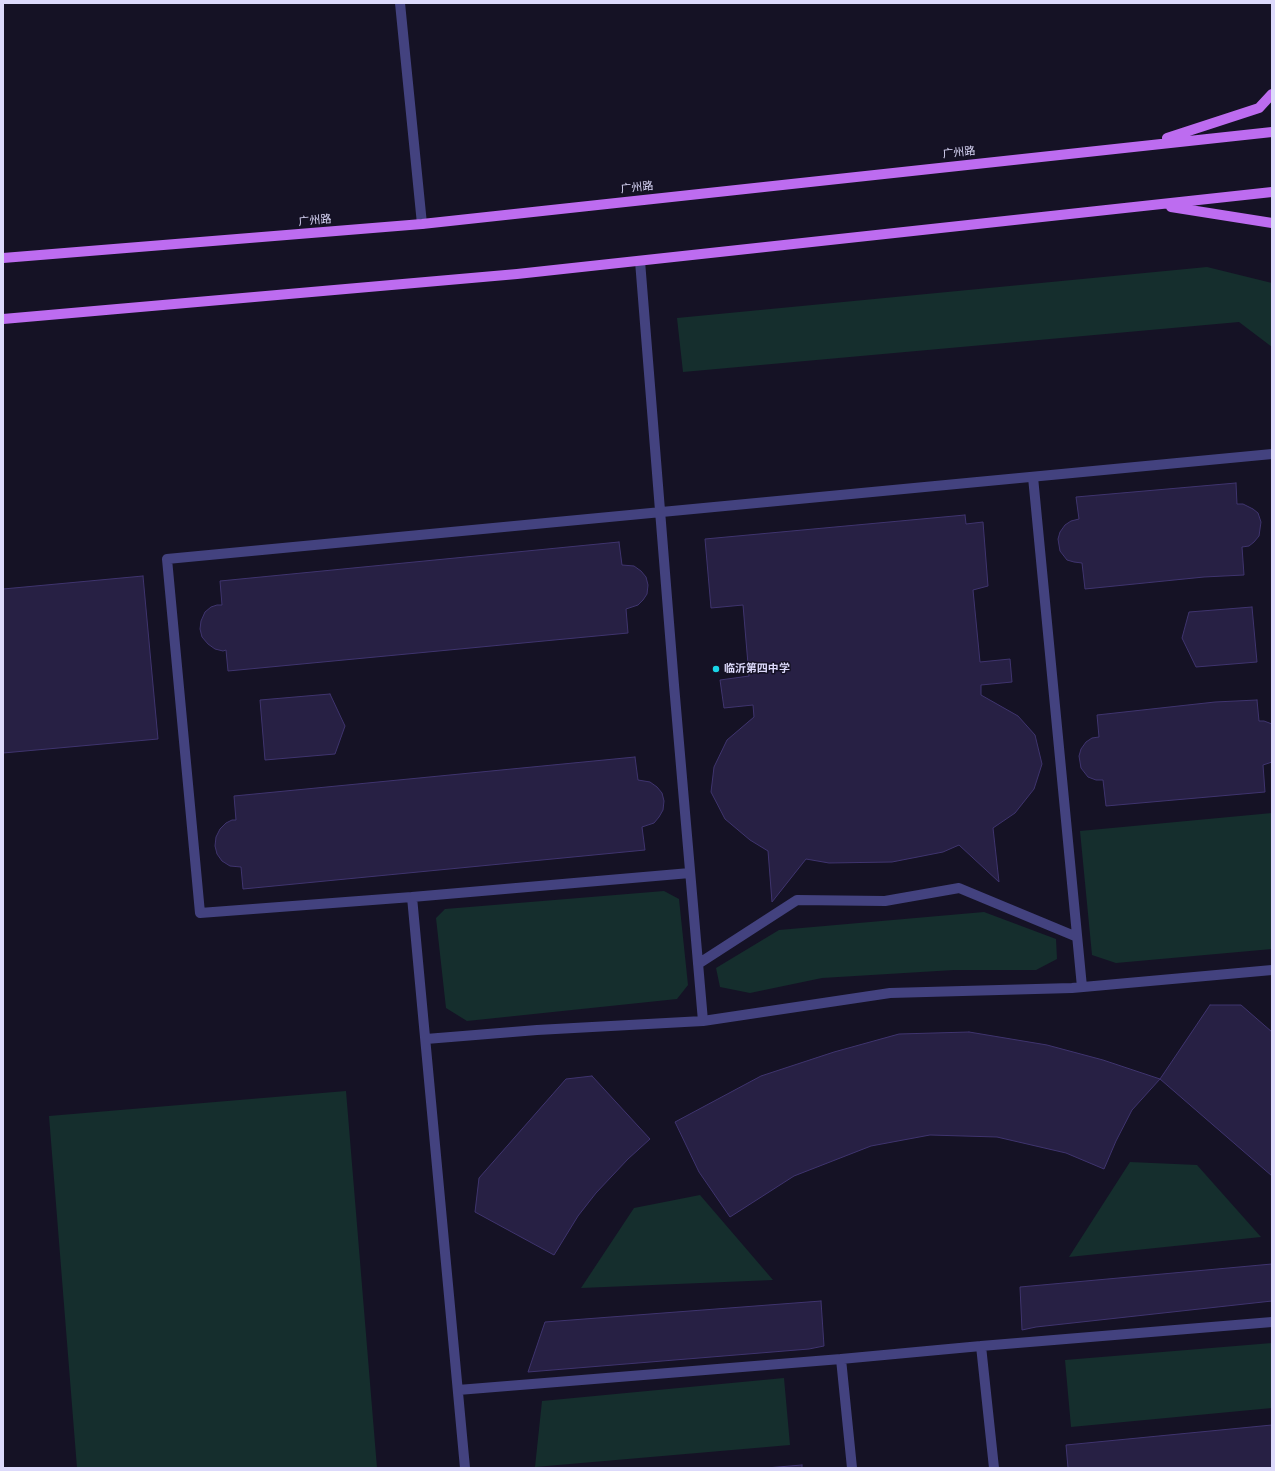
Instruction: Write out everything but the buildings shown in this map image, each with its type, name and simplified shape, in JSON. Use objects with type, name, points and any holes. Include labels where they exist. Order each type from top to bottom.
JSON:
[{"type":"main road","points":[[1149,144],[1259,108],[1272,94]]},
{"type":"main road","name":"广州路","points":[[3,258],[422,224],[1149,144],[1272,132]]},
{"type":"main road","points":[[3,319],[517,274],[1272,192]]},
{"type":"main road","points":[[1158,205],[1272,223]]},
{"type":"street","points":[[400,3],[422,224]]},
{"type":"street","points":[[640,261],[703,1020]]},
{"type":"street","points":[[690,873],[412,897],[200,913],[167,559],[1272,454]]},
{"type":"street","points":[[1033,477],[1082,987]]},
{"type":"street","points":[[698,964],[797,900],[885,901],[959,888],[1077,937]]},
{"type":"street","points":[[412,897],[465,1468]]},
{"type":"street","points":[[426,1040],[537,1030],[703,1020],[890,993],[1082,987],[1272,970]]},
{"type":"street","points":[[458,1390],[1272,1322]]},
{"type":"street","points":[[981,1346],[994,1468]]},
{"type":"street","points":[[842,1359],[852,1468]]},
{"type":"green space","points":[[1207,267],[1272,283],[1272,347],[1239,322],[683,372],[677,318]]},
{"type":"green space","points":[[1272,813],[1272,949],[1116,963],[1092,955],[1080,831]]},
{"type":"green space","points":[[664,891],[679,899],[688,985],[677,999],[467,1021],[446,1008],[436,918],[445,909]]},
{"type":"green space","points":[[984,912],[1056,939],[1057,959],[1036,970],[954,970],[822,978],[750,993],[720,987],[716,968],[779,930]]},
{"type":"green space","points":[[346,1091],[377,1468],[77,1468],[49,1116]]},
{"type":"green space","points":[[1130,1162],[1197,1165],[1261,1237],[1069,1257]]},
{"type":"green space","points":[[700,1195],[773,1280],[581,1288],[634,1208]]},
{"type":"green space","points":[[1272,1343],[1272,1408],[1071,1427],[1065,1360]]},
{"type":"green space","points":[[784,1378],[790,1445],[535,1467],[542,1401]]},
{"type":"place","name":"临沂第四中学","points":[[716,669]]}]
